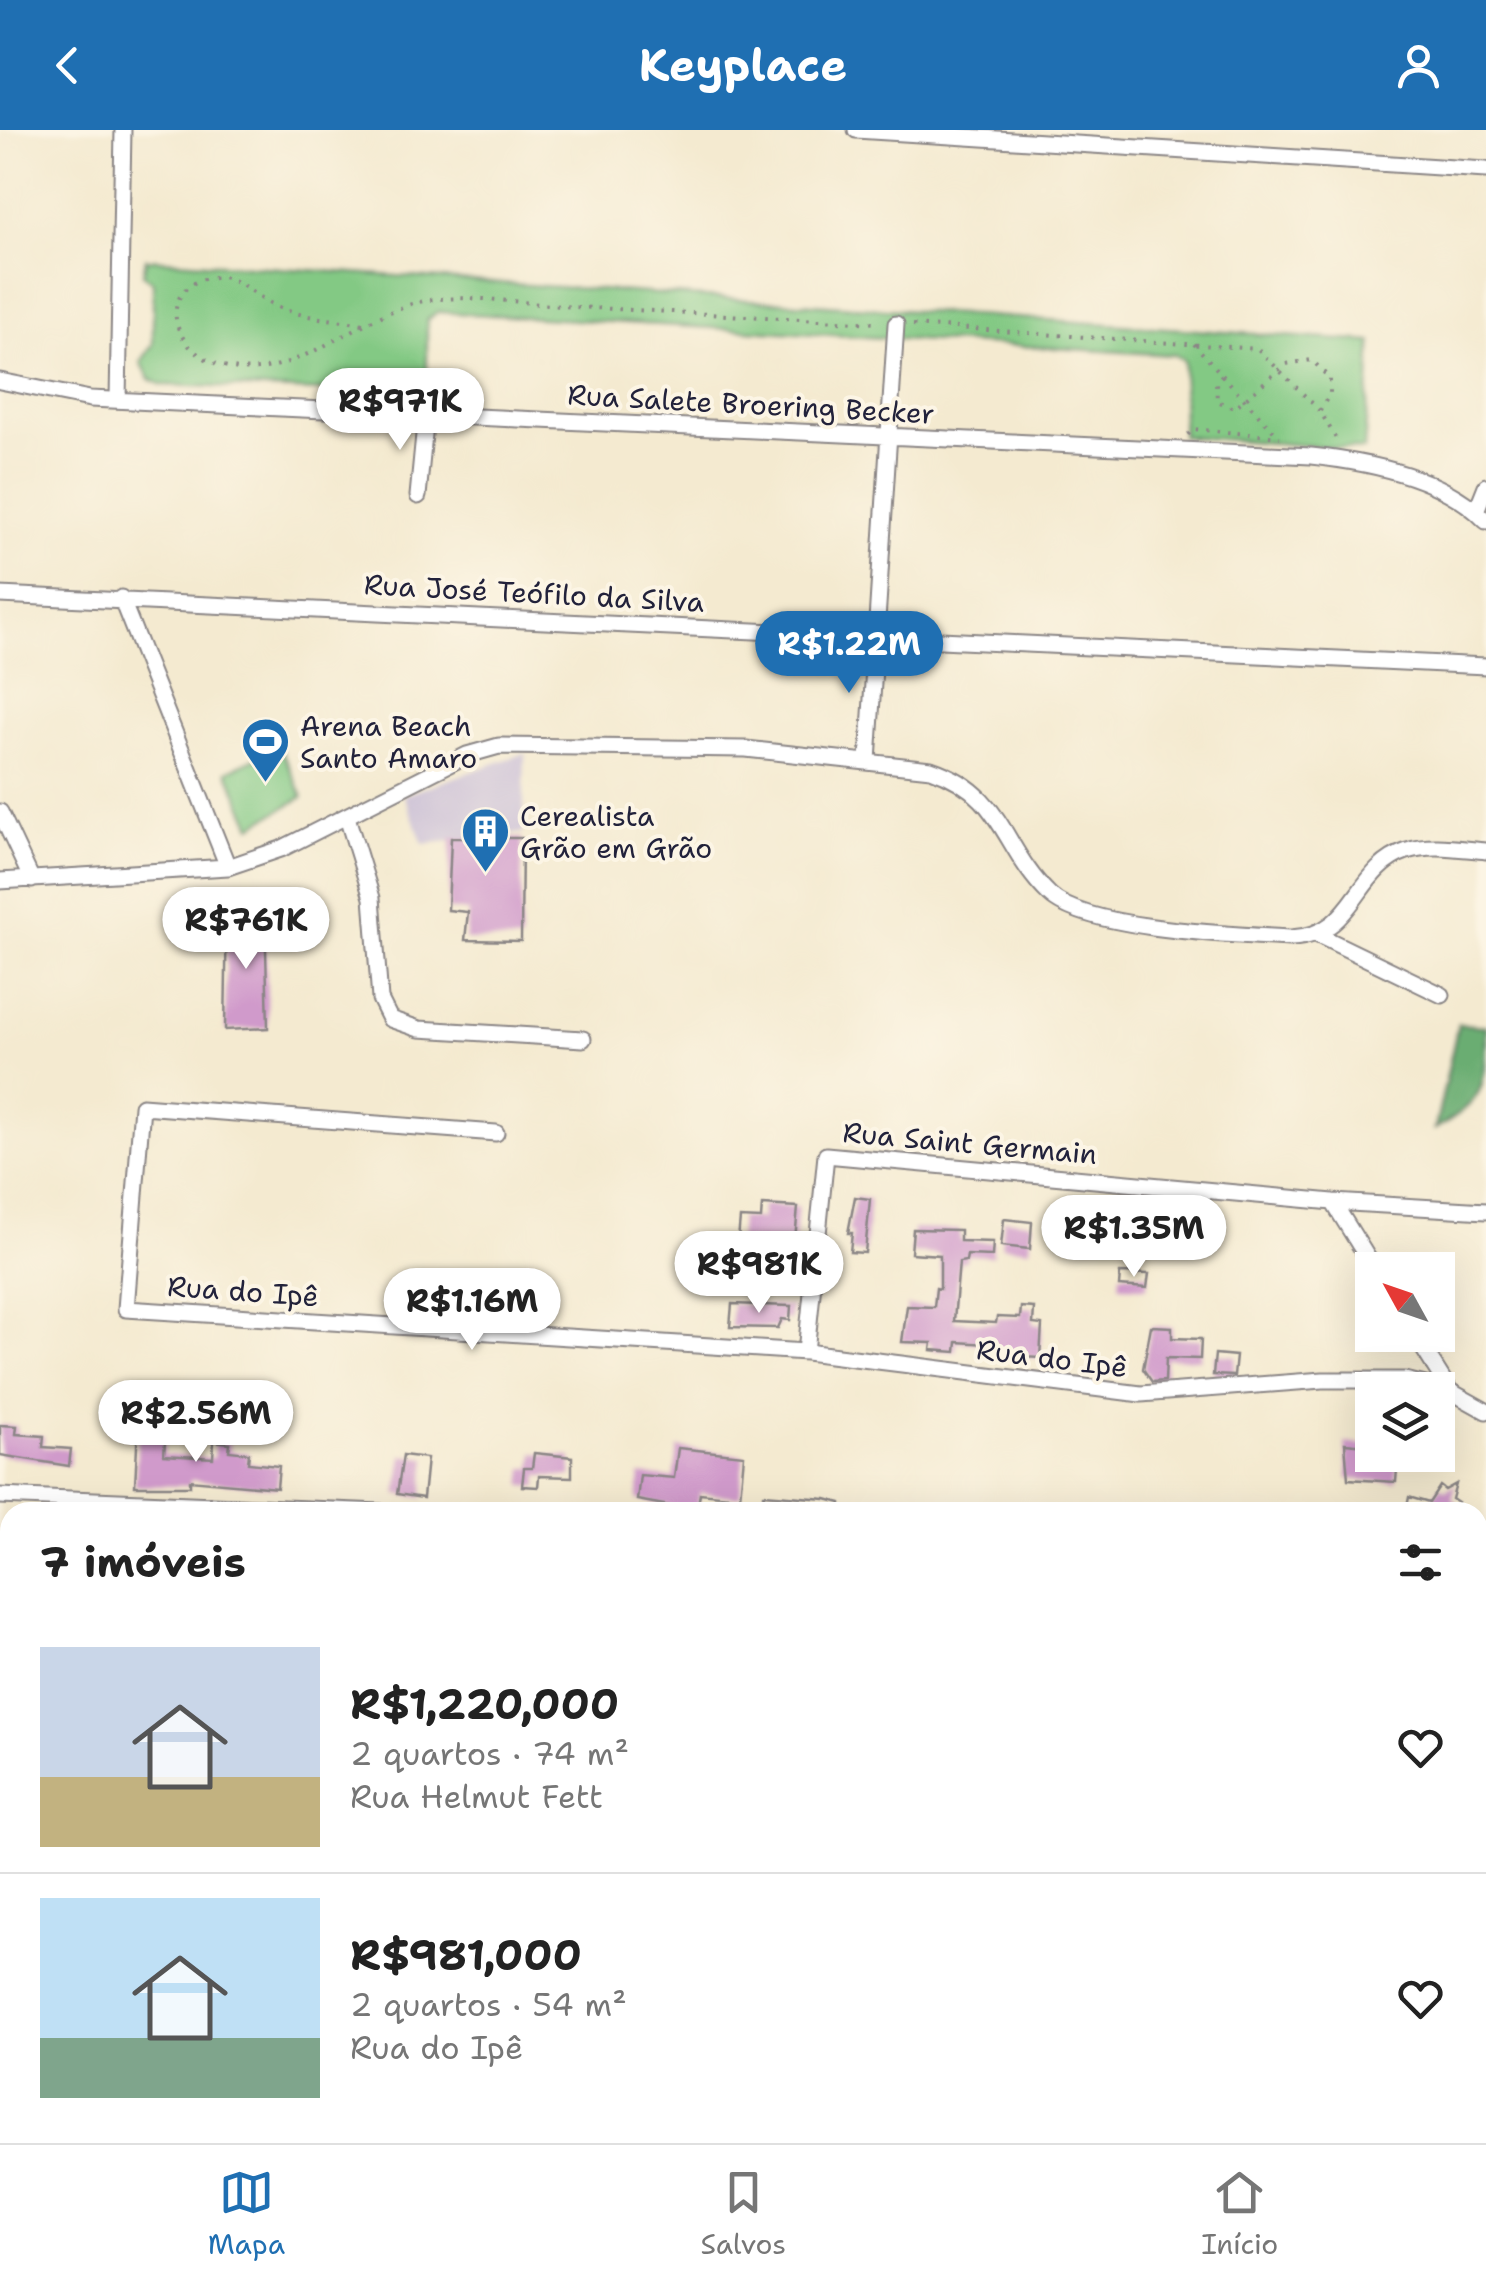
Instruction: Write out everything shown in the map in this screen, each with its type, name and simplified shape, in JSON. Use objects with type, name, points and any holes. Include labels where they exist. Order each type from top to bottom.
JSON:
[{"type":"street","points":[[118,400],[124,130]]},
{"type":"street","points":[[856,130],[1486,170]]},
{"type":"street","points":[[868,761],[896,324]]},
{"type":"street","name":"Rua Salete Broering Becker","points":[[0,381],[59,396],[118,400],[888,434],[1342,459],[1414,478],[1481,516]]},
{"type":"street","points":[[418,496],[426,414]]},
{"type":"street","points":[[1481,516],[1486,486]]},
{"type":"street","name":"Rua José Teófilo da Silva","points":[[0,595],[1486,666]]},
{"type":"street","points":[[121,598],[228,867]]},
{"type":"street","points":[[0,882],[228,867],[281,848],[347,817],[456,759],[499,746],[746,749],[932,770],[972,789],[993,808],[1052,898],[1076,910],[1140,924],[1291,938],[1318,935],[1342,917],[1375,871],[1401,853],[1432,848],[1486,851]]},
{"type":"street","points":[[0,812],[32,880]]},
{"type":"street","points":[[347,817],[372,898],[380,999],[390,1018],[419,1029],[583,1038]]},
{"type":"street","points":[[1318,935],[1442,994]]},
{"type":"street","name":"Rua do Ipê","points":[[496,1133],[142,1106],[126,1309],[806,1352],[1141,1394],[1355,1380]]},
{"type":"street","name":"Rua Saint Germain","points":[[806,1352],[826,1156],[1333,1202],[1486,1211]]},
{"type":"street","points":[[1333,1202],[1364,1252]]},
{"type":"street","points":[[1455,1394],[1486,1411]]},
{"type":"street","points":[[0,1496],[137,1502]]},
{"type":"street","points":[[39,1498],[46,1502]]},
{"type":"path","points":[[363,324],[296,314],[234,280],[215,277],[197,283],[184,296],[176,322],[181,340],[193,354],[214,364],[253,370],[277,366],[363,324],[437,299],[1258,348],[1320,410],[1338,442]]},
{"type":"path","points":[[1193,344],[1278,436]]},
{"type":"path","points":[[1222,376],[1216,382],[1217,400],[1234,408],[1298,359],[1324,367],[1330,393],[1320,410]]},
{"type":"shaded area","points":[[525,753],[523,833],[423,844],[404,795]]},
{"type":"green space","points":[[146,259],[1372,342],[1364,450],[1182,436],[1184,361],[1175,355],[438,312],[427,320],[427,395],[162,385],[150,379],[141,362],[153,344],[153,282],[143,274]]},
{"type":"green space","name":"Arena Beach Santo Amaro","points":[[280,747],[303,797],[252,826],[227,771]]},
{"type":"green space","points":[[1458,1024],[1486,1026],[1483,1078],[1474,1100],[1435,1129]]},
{"type":"building","name":"Cerealista Grão em Grão","points":[[451,838],[522,838],[521,941],[465,940],[468,912],[448,910]]},
{"type":"building","points":[[265,912],[268,1028],[225,1030],[227,913]]},
{"type":"building","points":[[855,1197],[870,1199],[865,1253],[850,1252],[852,1233],[848,1233]]},
{"type":"building","points":[[762,1205],[798,1207],[793,1262],[755,1260],[756,1241],[738,1240],[740,1218],[761,1219]]},
{"type":"building","points":[[1064,1215],[1083,1216],[1082,1221],[1091,1222],[1093,1245],[1066,1243]]},
{"type":"building","points":[[1004,1219],[1032,1222],[1030,1249],[1001,1246]]},
{"type":"building","points":[[913,1229],[960,1230],[960,1241],[993,1242],[992,1256],[967,1255],[966,1261],[959,1262],[954,1321],[996,1323],[997,1317],[1020,1318],[1021,1307],[1034,1308],[1033,1324],[1042,1325],[1040,1358],[988,1355],[988,1344],[957,1342],[956,1352],[931,1350],[932,1343],[902,1342],[907,1306],[934,1307],[936,1288],[940,1289],[940,1255],[911,1253]]},
{"type":"building","points":[[1120,1273],[1149,1274],[1147,1288],[1119,1286]]},
{"type":"building","points":[[732,1304],[791,1306],[790,1320],[782,1319],[778,1328],[730,1327]]},
{"type":"building","points":[[1151,1326],[1172,1327],[1172,1338],[1201,1339],[1200,1359],[1166,1358],[1165,1381],[1152,1382],[1143,1369]]},
{"type":"building","points":[[1215,1354],[1236,1356],[1234,1376],[1213,1375]]},
{"type":"building","points":[[0,1425],[17,1426],[16,1434],[44,1436],[43,1447],[71,1449],[69,1466],[0,1455]]},
{"type":"building","points":[[138,1426],[166,1427],[164,1455],[213,1458],[214,1441],[230,1443],[229,1451],[249,1453],[248,1463],[279,1466],[277,1488],[190,1480],[190,1486],[135,1486]]},
{"type":"building","points":[[1345,1443],[1355,1444],[1355,1472],[1397,1472],[1396,1482],[1348,1479]]},
{"type":"building","points":[[678,1448],[744,1455],[740,1497],[700,1493],[698,1502],[637,1500],[640,1475],[674,1478]]},
{"type":"building","points":[[534,1453],[572,1457],[572,1477],[539,1476],[538,1487],[522,1486],[524,1468],[532,1468]]},
{"type":"building","points":[[403,1455],[427,1458],[423,1498],[397,1494]]},
{"type":"building","points":[[1456,1484],[1452,1499],[1456,1502],[1430,1502],[1440,1486],[1445,1490]]},
{"type":"building","points":[[764,1494],[837,1502],[763,1502]]},
{"type":"place","name":"Arena Beach Santo Amaro","points":[[265,784]]},
{"type":"place","name":"Cerealista Grão em Grão","points":[[485,874]]}]
